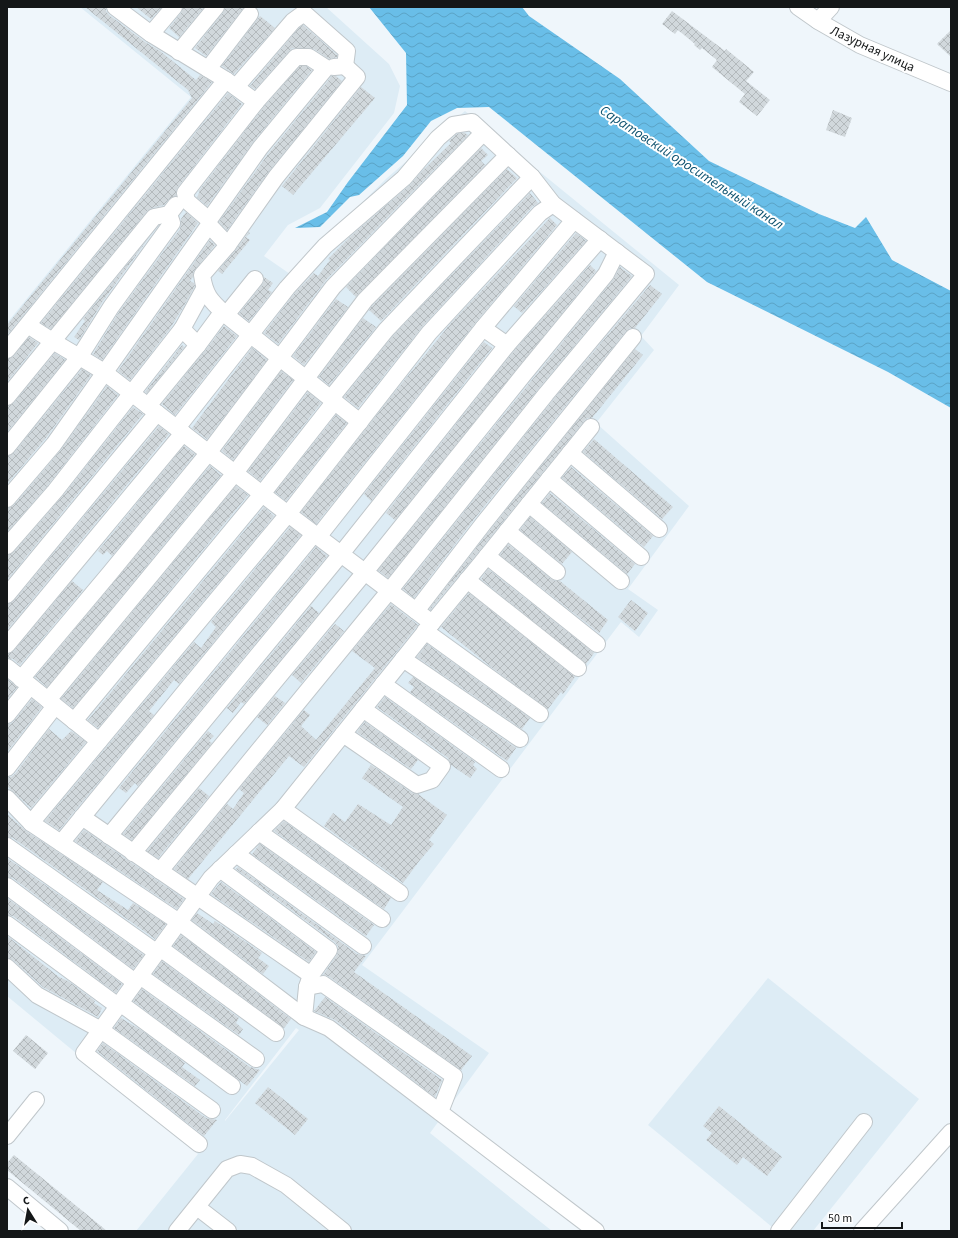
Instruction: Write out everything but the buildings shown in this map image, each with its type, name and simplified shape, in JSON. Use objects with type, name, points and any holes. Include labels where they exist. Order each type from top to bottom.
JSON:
[{"type":"street","points":[[151,34],[174,7]]},
{"type":"street","points":[[180,52],[216,7]]},
{"type":"street","name":"Лазурная улица","points":[[798,7],[818,21],[860,44],[951,83]]},
{"type":"street","points":[[818,21],[831,7]]},
{"type":"street","points":[[124,9],[151,34],[208,69],[256,102]]},
{"type":"street","points":[[7,350],[231,84],[293,21],[304,13],[347,51],[345,66]]},
{"type":"street","points":[[208,69],[250,14]]},
{"type":"street","points":[[7,397],[154,217],[169,214],[256,102],[296,57],[309,57],[326,68],[345,66],[357,76],[276,177],[228,245],[202,275],[204,289],[213,303],[360,422]]},
{"type":"street","points":[[7,500],[54,444],[260,148],[326,68]]},
{"type":"street","points":[[7,645],[180,431],[251,334],[287,288],[325,246],[404,178],[438,138],[453,125],[472,122],[532,176],[553,204],[646,274],[546,394],[390,590],[160,871]]},
{"type":"street","points":[[7,715],[26,682],[110,573],[209,452],[333,287],[483,133]]},
{"type":"street","points":[[7,768],[52,703],[235,473],[365,300],[508,154]]},
{"type":"street","points":[[74,721],[262,494],[386,330],[532,176]]},
{"type":"street","points":[[185,193],[187,201],[228,245]]},
{"type":"street","points":[[31,824],[288,514],[430,333],[540,213],[553,204]]},
{"type":"street","points":[[7,448],[80,356],[111,307],[172,223],[169,214]]},
{"type":"street","points":[[61,843],[316,535],[482,328],[574,220]]},
{"type":"street","points":[[109,836],[340,554],[507,345],[600,239]]},
{"type":"street","points":[[133,853],[365,572],[606,274],[617,252]]},
{"type":"street","points":[[7,595],[152,409],[198,345],[255,279]]},
{"type":"street","points":[[7,546],[55,491],[182,329],[204,289]]},
{"type":"street","points":[[28,324],[52,341],[80,356],[104,372],[340,554],[390,590],[416,611],[428,627],[540,714]]},
{"type":"street","points":[[482,328],[507,345]]},
{"type":"street","points":[[182,329],[198,345]]},
{"type":"street","points":[[416,611],[483,524],[633,337]]},
{"type":"street","points":[[198,1144],[84,1053],[212,878],[283,809],[428,627],[591,427]]},
{"type":"street","points":[[570,453],[659,529]]},
{"type":"street","points":[[549,479],[641,557]]},
{"type":"street","points":[[529,504],[621,581]]},
{"type":"street","points":[[507,531],[557,572]]},
{"type":"street","points":[[487,556],[597,644]]},
{"type":"street","points":[[467,580],[578,668]]},
{"type":"street","points":[[403,659],[520,740]]},
{"type":"street","points":[[7,667],[99,741]]},
{"type":"street","points":[[383,684],[501,769]]},
{"type":"street","points":[[343,734],[417,785],[432,780],[442,766],[363,709]]},
{"type":"street","points":[[8,800],[31,824],[179,922],[304,1017],[329,1028],[596,1231]]},
{"type":"street","points":[[283,809],[400,893]]},
{"type":"street","points":[[82,817],[197,897],[309,981],[323,984],[454,1076],[440,1112]]},
{"type":"street","points":[[259,832],[382,919]]},
{"type":"street","points":[[7,846],[276,1033]]},
{"type":"street","points":[[236,854],[363,946]]},
{"type":"street","points":[[220,869],[329,950],[309,981],[304,1017]]},
{"type":"street","points":[[7,886],[138,979],[256,1059]]},
{"type":"street","points":[[7,924],[232,1086]]},
{"type":"street","points":[[7,967],[37,995],[101,1030],[212,1110]]},
{"type":"street","points":[[7,1136],[36,1100]]},
{"type":"street","points":[[779,1231],[864,1122]]},
{"type":"street","points":[[862,1231],[951,1132]]},
{"type":"street","points":[[177,1231],[227,1169],[240,1164],[252,1166],[286,1185],[343,1231]]},
{"type":"street","points":[[7,1187],[60,1231]]},
{"type":"street","points":[[197,1207],[228,1231]]},
{"type":"shaded area","points":[[80,7],[326,7],[389,64],[400,86],[394,113],[320,208],[288,225],[264,256],[290,274],[387,178],[465,111],[679,285],[641,336],[654,350],[596,423],[689,506],[628,589],[658,610],[639,637],[621,622],[362,965],[489,1053],[430,1133],[552,1231],[136,1231],[198,1154],[7,996],[7,323],[191,97]],"holes":[[[296,1028],[299,1030],[225,1121]]]},
{"type":"shaded area","points":[[768,978],[919,1099],[813,1231],[777,1231],[648,1125]]},
{"type":"water","name":"Саратовский оросительный канал","points":[[369,7],[522,7],[529,16],[620,79],[709,161],[819,214],[855,228],[866,217],[892,260],[951,291],[951,408],[888,372],[707,282],[489,107],[457,108],[431,121],[403,156],[359,195],[350,197],[320,227],[295,228],[327,212],[407,105],[406,53]]}]
